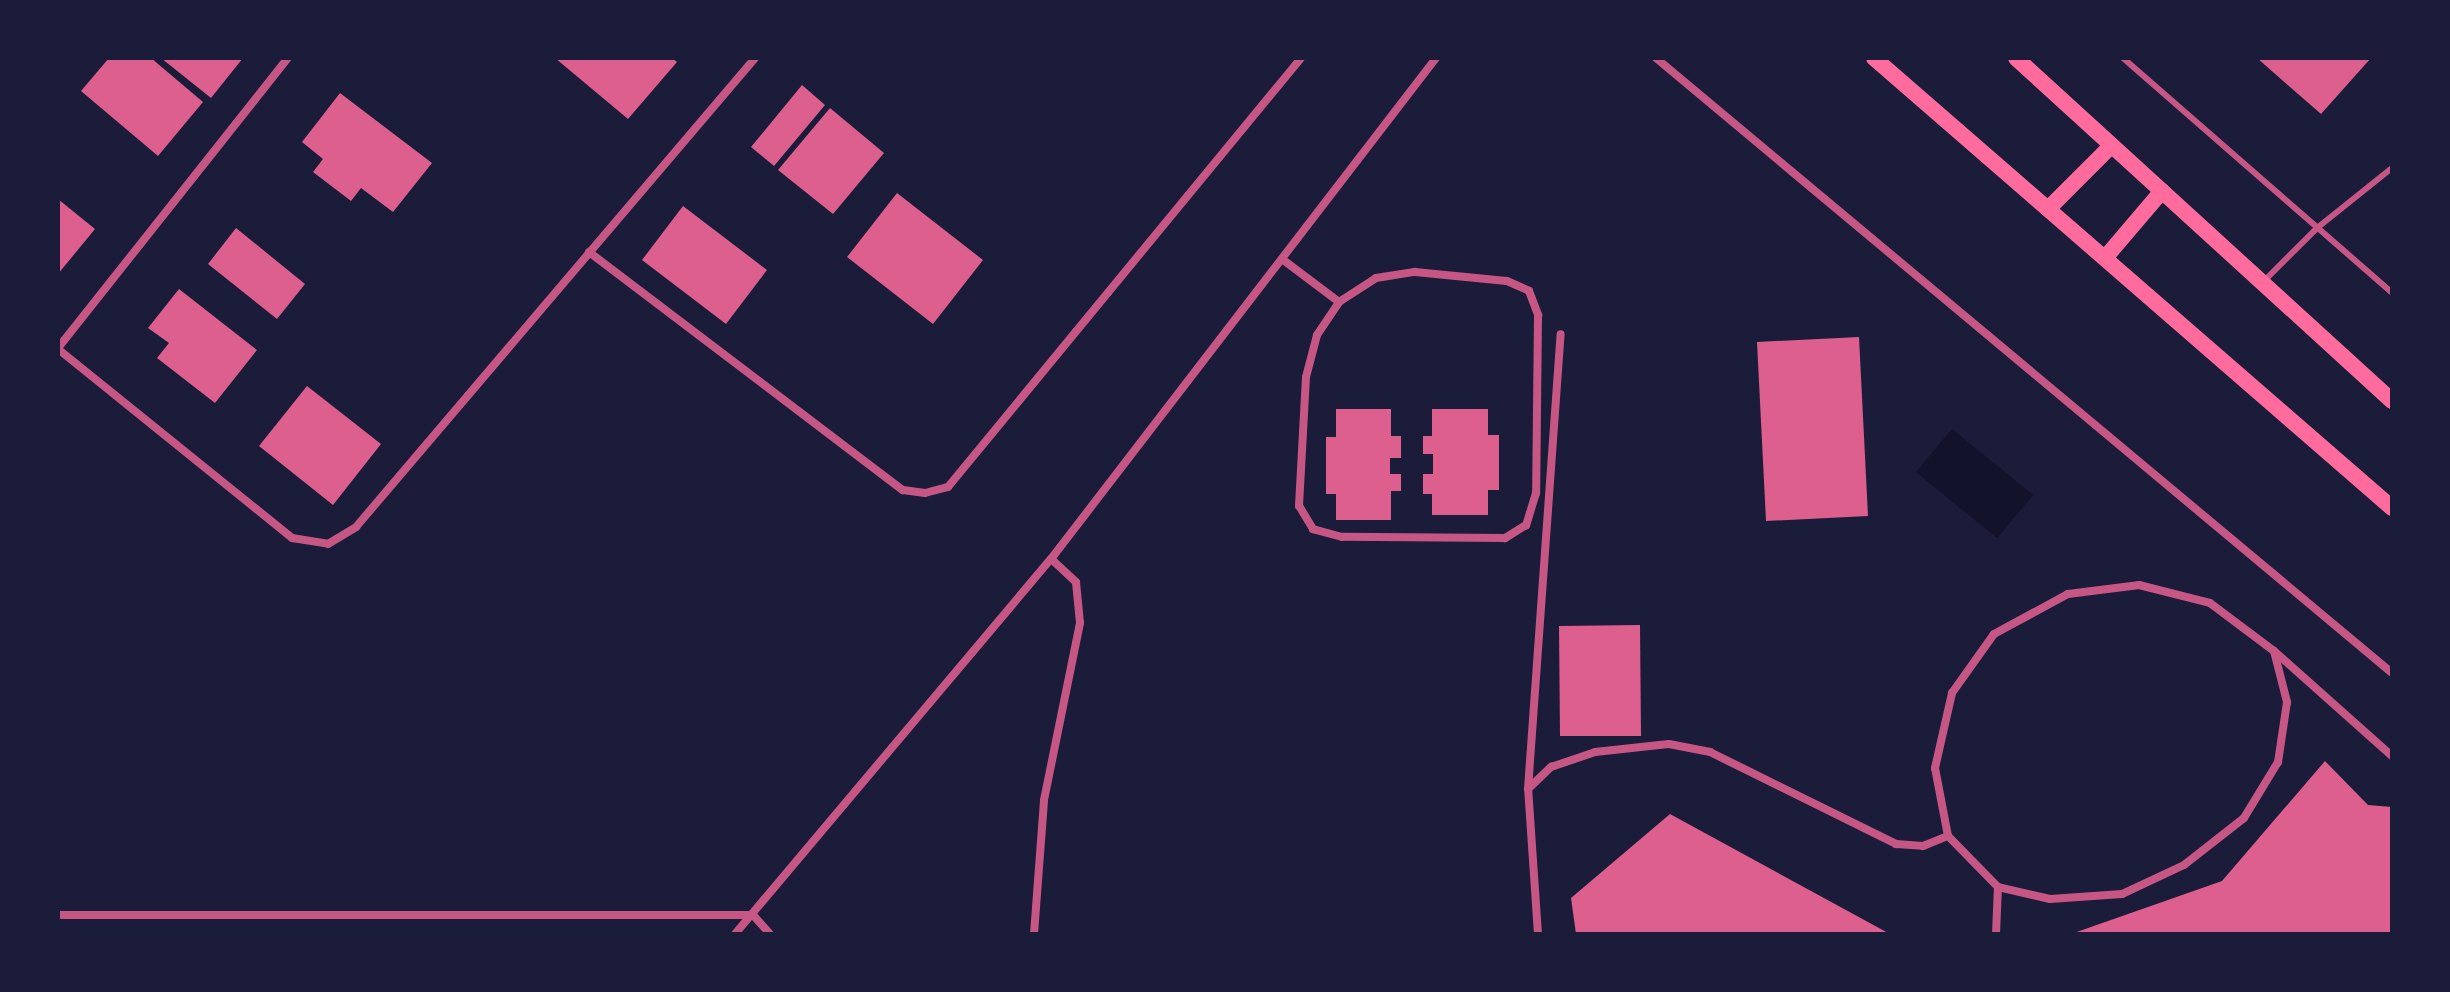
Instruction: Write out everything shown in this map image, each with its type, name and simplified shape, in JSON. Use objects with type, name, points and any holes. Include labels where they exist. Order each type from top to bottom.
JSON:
[{"type":"main road","points":[[1874,58],[2392,508]]},
{"type":"main road","points":[[2016,58],[2392,401]]},
{"type":"main road","points":[[2048,209],[2111,146]]},
{"type":"main road","points":[[2105,258],[2162,191]]},
{"type":"street","points":[[288,58],[58,349],[292,538],[328,544],[356,527],[755,58]]},
{"type":"street","points":[[589,252],[903,490],[925,493],[948,487],[1301,58]]},
{"type":"street","points":[[735,934],[1051,559],[1436,58]]},
{"type":"street","points":[[1656,58],[2392,673]]},
{"type":"street","points":[[1282,259],[1339,302]]},
{"type":"street","points":[[1415,272],[1507,281],[1529,291],[1538,315],[1536,493],[1526,525],[1505,538],[1342,537],[1313,529],[1299,506],[1306,377],[1317,335],[1339,302],[1376,278],[1415,272]]},
{"type":"street","points":[[1538,934],[1528,789],[1561,334]]},
{"type":"street","points":[[1034,934],[1044,800],[1080,623],[1076,582],[1051,559]]},
{"type":"street","points":[[2274,651],[2287,702],[2278,762],[2244,818],[2184,865],[2122,894],[2050,899],[1998,887],[1948,836],[1935,768],[1952,693],[1994,634],[2068,594],[2139,585],[2210,603],[2274,651],[2392,756]]},
{"type":"street","points":[[1528,789],[1551,767],[1595,752],[1669,744],[1710,752],[1896,844],[1923,846],[1948,836]]},
{"type":"street","points":[[1996,934],[1998,887]]},
{"type":"street","points":[[58,915],[753,915],[770,934]]},
{"type":"lane","points":[[2123,58],[2392,293]]},
{"type":"lane","points":[[2262,283],[2317,228],[2392,168]]},
{"type":"shaded area","points":[[1952,429],[2033,495],[1997,538],[1916,472]]},
{"type":"building","points":[[109,58],[151,58],[203,102],[158,156],[81,91]]},
{"type":"building","points":[[161,58],[243,58],[211,98]]},
{"type":"building","points":[[555,58],[672,58],[677,62],[628,119]]},
{"type":"building","points":[[2257,58],[2371,58],[2321,114]]},
{"type":"building","points":[[802,85],[825,105],[774,166],[751,147]]},
{"type":"building","points":[[340,93],[432,163],[393,212],[361,188],[351,201],[313,172],[323,159],[302,142]]},
{"type":"building","points":[[830,108],[884,153],[833,214],[778,170]]},
{"type":"building","points":[[897,193],[983,260],[933,324],[847,257]]},
{"type":"building","points":[[58,199],[95,229],[58,274]]},
{"type":"building","points":[[683,206],[767,270],[726,324],[642,260]]},
{"type":"building","points":[[236,228],[305,284],[277,319],[208,264]]},
{"type":"building","points":[[179,289],[257,350],[215,403],[157,358],[169,343],[148,328]]},
{"type":"building","points":[[1859,337],[1868,516],[1766,521],[1757,342]]},
{"type":"building","points":[[307,386],[381,444],[333,505],[259,446]]},
{"type":"building","points":[[1336,409],[1391,409],[1391,436],[1401,436],[1401,458],[1390,458],[1390,474],[1401,474],[1401,491],[1391,491],[1391,520],[1336,520],[1336,494],[1326,494],[1326,437],[1336,437]]},
{"type":"building","points":[[1432,409],[1488,409],[1488,435],[1499,435],[1499,490],[1488,490],[1488,515],[1432,515],[1432,494],[1423,494],[1423,474],[1433,474],[1433,454],[1423,454],[1423,436],[1432,436]]},
{"type":"building","points":[[1640,625],[1641,736],[1560,736],[1559,626]]},
{"type":"building","points":[[2325,761],[2368,805],[2392,807],[2392,934],[2071,934],[2222,881]]},
{"type":"building","points":[[1670,814],[1890,934],[1576,934],[1571,898]]}]
